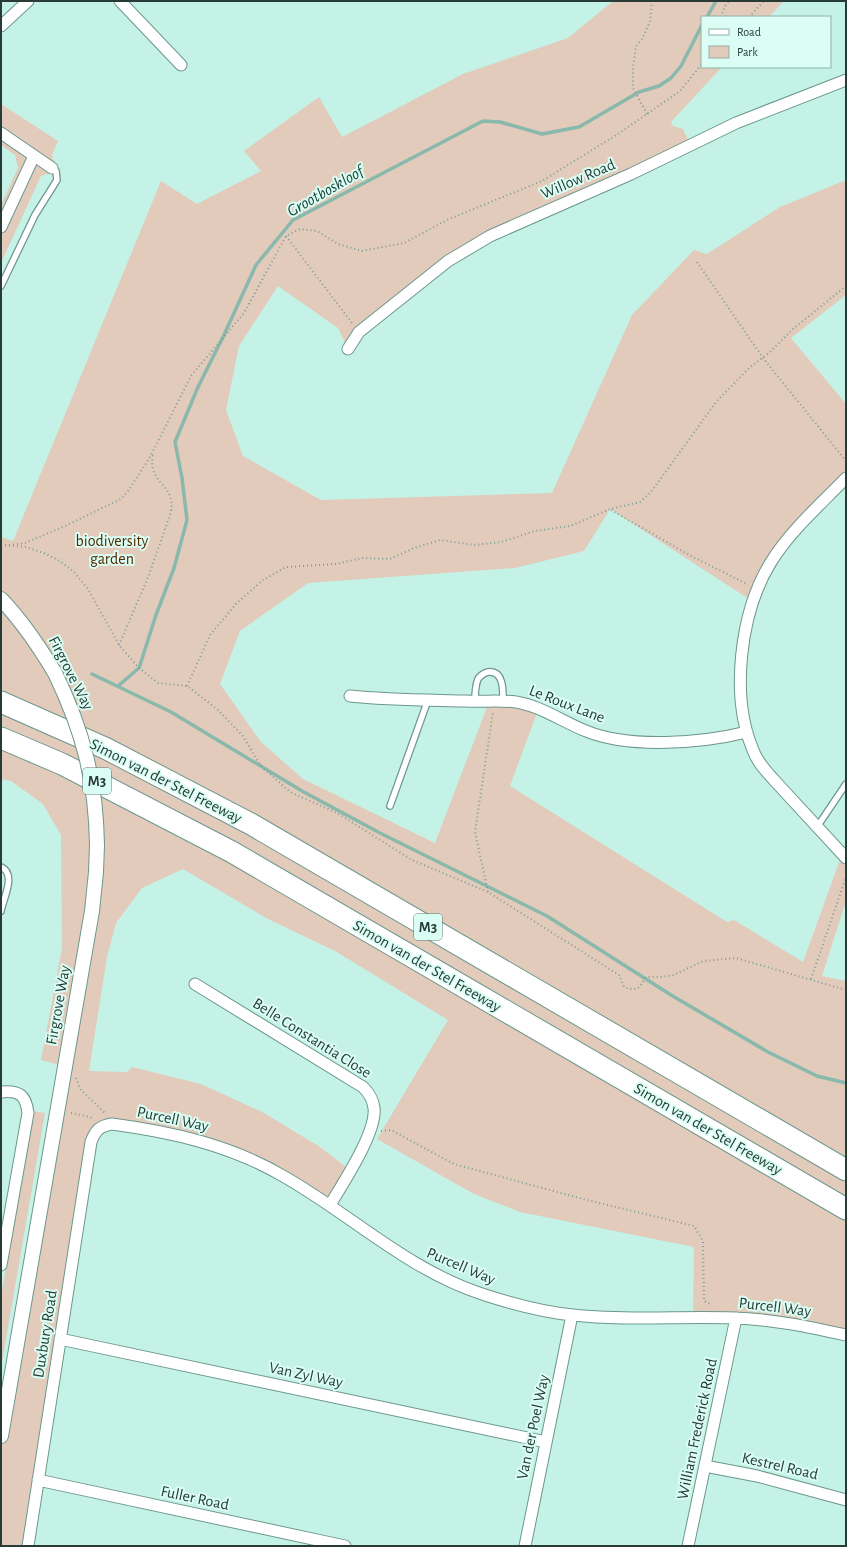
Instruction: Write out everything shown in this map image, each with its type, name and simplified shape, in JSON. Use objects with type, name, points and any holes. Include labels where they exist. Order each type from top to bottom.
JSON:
[{"type":"highway","name":"Simon van der Stel Freeway","points":[[1,702],[105,748],[251,824],[846,1170]]},
{"type":"highway","name":"Simon van der Stel Freeway","points":[[1,738],[62,764],[232,852],[846,1209]]},
{"type":"street","points":[[1,26],[28,1]]},
{"type":"street","points":[[120,1],[181,65]]},
{"type":"street","name":"Willow Road","points":[[348,350],[359,332],[448,261],[490,236],[631,174],[736,123],[846,80]]},
{"type":"street","points":[[1,133],[52,168]]},
{"type":"street","points":[[1,226],[34,156]]},
{"type":"street","points":[[845,482],[790,536],[772,560],[761,579],[752,601],[747,620],[742,650],[741,676],[742,698],[747,732],[753,751],[763,767],[846,858]]},
{"type":"street","name":"Firgrove Way","points":[[1,599],[31,634],[55,673],[69,703],[84,745],[93,787],[97,845],[92,911],[1,1436]]},
{"type":"street","name":"Le Roux Lane","points":[[350,696],[386,700],[516,702],[587,732],[616,739],[652,742],[695,741],[747,732]]},
{"type":"street","name":"Belle Constantia Close","points":[[195,984],[363,1087],[369,1093],[374,1107],[370,1130],[351,1171],[330,1205]]},
{"type":"street","points":[[1,1092],[14,1092],[23,1097],[26,1100],[28,1113],[1,1265]]},
{"type":"street","name":"Purcell Way","points":[[98,1129],[103,1125],[112,1124],[175,1134],[202,1140],[235,1152],[283,1176],[330,1205],[389,1247],[437,1276],[484,1295],[548,1312],[572,1315],[598,1317],[694,1316],[736,1318],[808,1326],[846,1335]]},
{"type":"street","name":"Duxbury Road","points":[[28,1546],[91,1142],[98,1129]]},
{"type":"street","name":"Van der Poel Way","points":[[524,1546],[572,1315]]},
{"type":"street","name":"William Frederick Road","points":[[688,1546],[736,1318]]},
{"type":"street","name":"Van Zyl Way","points":[[60,1339],[546,1442]]},
{"type":"street","name":"Kestrel Road","points":[[705,1466],[757,1476],[846,1500]]},
{"type":"street","name":"Fuller Road","points":[[38,1480],[345,1546]]},
{"type":"lane","points":[[1,286],[35,215],[58,180],[56,171],[52,168]]},
{"type":"lane","points":[[474,702],[480,677],[484,673],[492,672],[500,678],[499,702]]},
{"type":"lane","points":[[390,806],[428,700]]},
{"type":"lane","points":[[817,826],[846,784]]},
{"type":"lane","points":[[1,867],[6,869],[9,875],[9,882],[1,911]]},
{"type":"path","points":[[647,114],[633,88],[632,68],[634,53],[639,42],[647,31],[650,22],[652,1]]},
{"type":"path","points":[[721,16],[725,6],[729,1]]},
{"type":"path","points":[[750,16],[764,1]]},
{"type":"path","points":[[4,546],[25,543],[45,535],[121,499],[145,467],[191,376],[244,313],[286,236],[300,229],[316,230],[338,244],[362,251],[404,243],[449,219],[542,181],[618,134],[680,91],[701,65]]},
{"type":"path","points":[[286,236],[359,332]]},
{"type":"path","points":[[697,262],[763,358],[846,461]]},
{"type":"path","points":[[188,686],[210,635],[236,604],[263,580],[286,567],[336,564],[362,558],[390,559],[440,540],[474,545],[501,542],[535,531],[570,526],[610,509],[640,502],[651,492],[716,402],[749,368],[763,358],[793,329],[846,286]]},
{"type":"path","points":[[119,645],[149,574],[172,503],[166,488],[158,480],[152,468],[153,451]]},
{"type":"path","points":[[610,509],[689,555],[749,585],[761,579]]},
{"type":"path","points":[[1,544],[4,546],[26,547],[44,553],[60,561],[88,589],[119,645],[139,668],[158,683],[188,686],[217,709],[242,736],[260,765],[290,792],[337,813],[412,860],[488,892],[619,975],[624,987],[633,990],[639,988],[646,977],[660,977],[674,974],[703,961],[736,958],[846,990]]},
{"type":"path","points":[[488,892],[475,832],[499,702]]},
{"type":"path","points":[[811,980],[846,877]]},
{"type":"path","points":[[74,1075],[81,1090],[107,1115],[112,1124]]},
{"type":"path","points":[[67,1112],[90,1117],[95,1121],[98,1129]]},
{"type":"path","points":[[370,1130],[391,1130],[454,1164],[583,1199],[694,1226],[703,1241],[704,1301],[736,1318]]},
{"type":"green space","name":"biodiversity garden","points":[[613,1],[784,1],[770,16],[701,16],[701,68],[721,68],[671,122],[673,126],[683,129],[690,145],[490,236],[399,301],[348,349],[338,328],[278,286],[239,346],[226,410],[243,456],[321,500],[552,493],[632,315],[694,250],[707,254],[780,207],[846,180],[846,295],[791,338],[846,404],[846,478],[791,536],[752,601],[610,509],[584,551],[515,568],[308,583],[240,631],[220,684],[261,742],[303,779],[435,843],[489,702],[538,710],[510,786],[727,922],[734,920],[803,962],[842,854],[846,858],[846,901],[822,976],[846,981],[846,1335],[693,1316],[694,1247],[520,1212],[474,1194],[377,1139],[448,1020],[335,951],[268,919],[183,869],[142,888],[116,923],[107,957],[89,1071],[127,1072],[132,1067],[201,1084],[264,1113],[320,1147],[351,1171],[330,1205],[258,1162],[135,1127],[98,1129],[28,1546],[1,1546],[1,1436],[64,1066],[41,1060],[62,948],[61,835],[43,804],[11,781],[1,779],[1,537],[13,541],[161,181],[197,204],[261,171],[244,151],[319,97],[342,137],[463,74],[568,38]]},
{"type":"green space","points":[[1,104],[58,141],[52,155],[55,161],[48,175],[46,174],[41,176],[1,263],[1,205],[18,168],[15,155],[1,145]]},
{"type":"green space","points":[[33,1111],[45,1113],[1,1368],[1,1296]]},
{"type":"waterway","name":"Grootboskloof","points":[[708,16],[716,1]]},
{"type":"waterway","name":"Grootboskloof","points":[[118,686],[139,668],[156,615],[174,568],[187,520],[182,478],[175,442],[198,387],[256,265],[293,220],[483,121],[500,122],[542,134],[579,127],[639,92],[659,86],[671,78],[681,66],[701,27]]},
{"type":"waterway","points":[[92,674],[171,712],[302,791],[380,833],[547,916],[671,995],[768,1052],[817,1076],[846,1083]]}]
